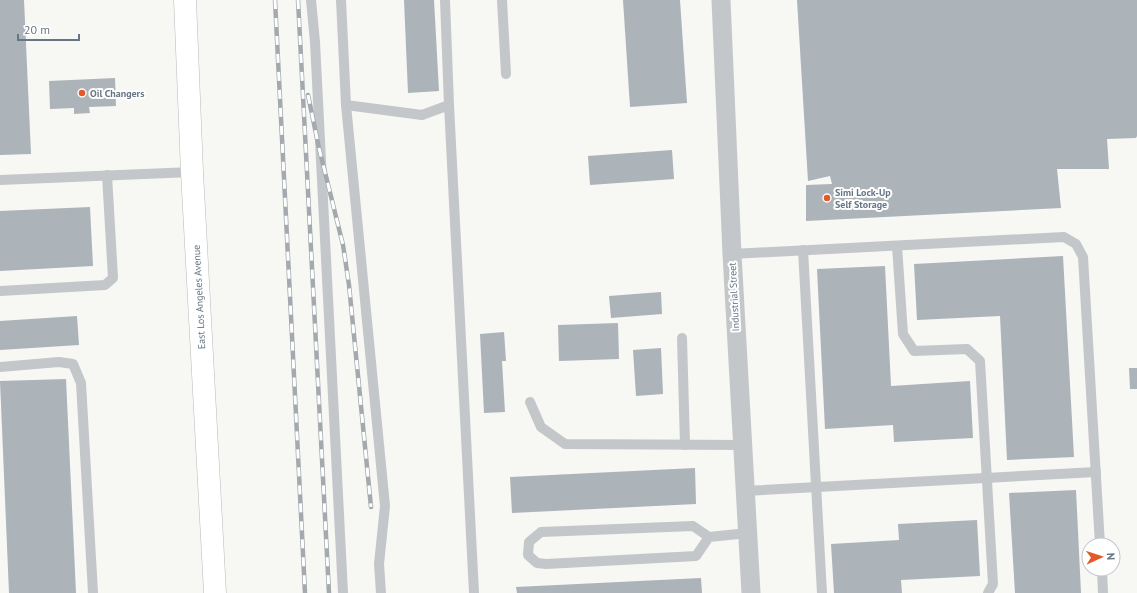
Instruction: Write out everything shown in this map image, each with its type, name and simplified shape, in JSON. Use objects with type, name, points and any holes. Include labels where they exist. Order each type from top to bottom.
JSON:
[{"type":"main road","name":"East Los Angeles Avenue","points":[[185,0],[192,172],[215,593]]},
{"type":"street","name":"Industrial Street","points":[[721,0],[732,254],[751,593]]},
{"type":"lane","points":[[311,0],[315,42],[343,593]]},
{"type":"lane","points":[[341,0],[346,105],[385,506],[379,564],[381,593]]},
{"type":"lane","points":[[445,0],[474,593]]},
{"type":"lane","points":[[502,0],[506,74]]},
{"type":"lane","points":[[346,105],[422,115],[449,105]]},
{"type":"lane","points":[[0,180],[192,172]]},
{"type":"lane","points":[[0,291],[106,285],[113,278],[108,175]]},
{"type":"lane","points":[[732,254],[1064,237],[1076,244],[1083,258],[1100,537]]},
{"type":"lane","points":[[897,246],[903,334],[914,352],[967,349],[980,361],[993,584],[988,593]]},
{"type":"lane","points":[[803,250],[822,593]]},
{"type":"lane","points":[[682,338],[685,445]]},
{"type":"lane","points":[[0,367],[59,362],[73,364],[81,383],[93,593]]},
{"type":"lane","points":[[530,402],[541,428],[565,444],[743,445]]},
{"type":"lane","points":[[745,491],[1096,472]]},
{"type":"lane","points":[[709,537],[696,556],[546,564],[537,563],[528,555],[529,542],[541,532],[692,526],[709,537],[748,533]]},
{"type":"lane","points":[[1102,577],[1103,593]]},
{"type":"building","points":[[0,0],[24,0],[31,154],[0,155]]},
{"type":"building","points":[[404,0],[434,0],[439,91],[408,93]]},
{"type":"building","points":[[623,0],[680,0],[687,103],[630,107]]},
{"type":"building","points":[[797,0],[1137,0],[1137,136],[1136,138],[1107,139],[1109,169],[1057,169],[1061,208],[806,221],[806,185],[832,184],[830,176],[808,181]]},
{"type":"building","name":"Oil Changers","points":[[115,78],[116,106],[89,107],[90,113],[74,114],[74,108],[50,109],[49,81]]},
{"type":"building","points":[[672,150],[674,179],[590,185],[588,156]]},
{"type":"building","points":[[90,207],[93,266],[0,271],[0,211]]},
{"type":"building","points":[[1063,256],[1074,457],[1007,460],[1000,316],[917,320],[914,264]]},
{"type":"building","points":[[885,266],[891,386],[970,381],[973,438],[894,442],[893,425],[825,429],[817,269]]},
{"type":"building","points":[[661,292],[662,314],[611,318],[609,296]]},
{"type":"building","points":[[77,316],[79,345],[0,350],[0,321]]},
{"type":"building","points":[[618,323],[619,359],[559,361],[558,325]]},
{"type":"building","points":[[504,332],[506,361],[502,361],[505,412],[484,413],[480,334]]},
{"type":"building","points":[[661,348],[663,394],[636,396],[633,350]]},
{"type":"building","points":[[1129,368],[1137,368],[1137,389],[1130,389]]},
{"type":"building","points":[[66,379],[76,593],[9,593],[0,381]]},
{"type":"building","points":[[695,468],[696,504],[512,513],[510,477]]},
{"type":"building","points":[[1076,490],[1081,593],[1015,593],[1009,493]]},
{"type":"building","points":[[977,520],[980,576],[901,580],[902,593],[834,593],[831,544],[899,540],[898,524]]},
{"type":"building","points":[[701,578],[702,593],[517,593],[516,587]]},
{"type":"railway","points":[[275,0],[305,593]]},
{"type":"railway","points":[[298,0],[329,593]]},
{"type":"railway","points":[[308,95],[319,148],[343,245],[349,285],[371,507]]},
{"type":"place","name":"Oil Changers","points":[[82,93]]},
{"type":"place","name":"Simi Lock-Up Self Storage","points":[[827,198]]}]
